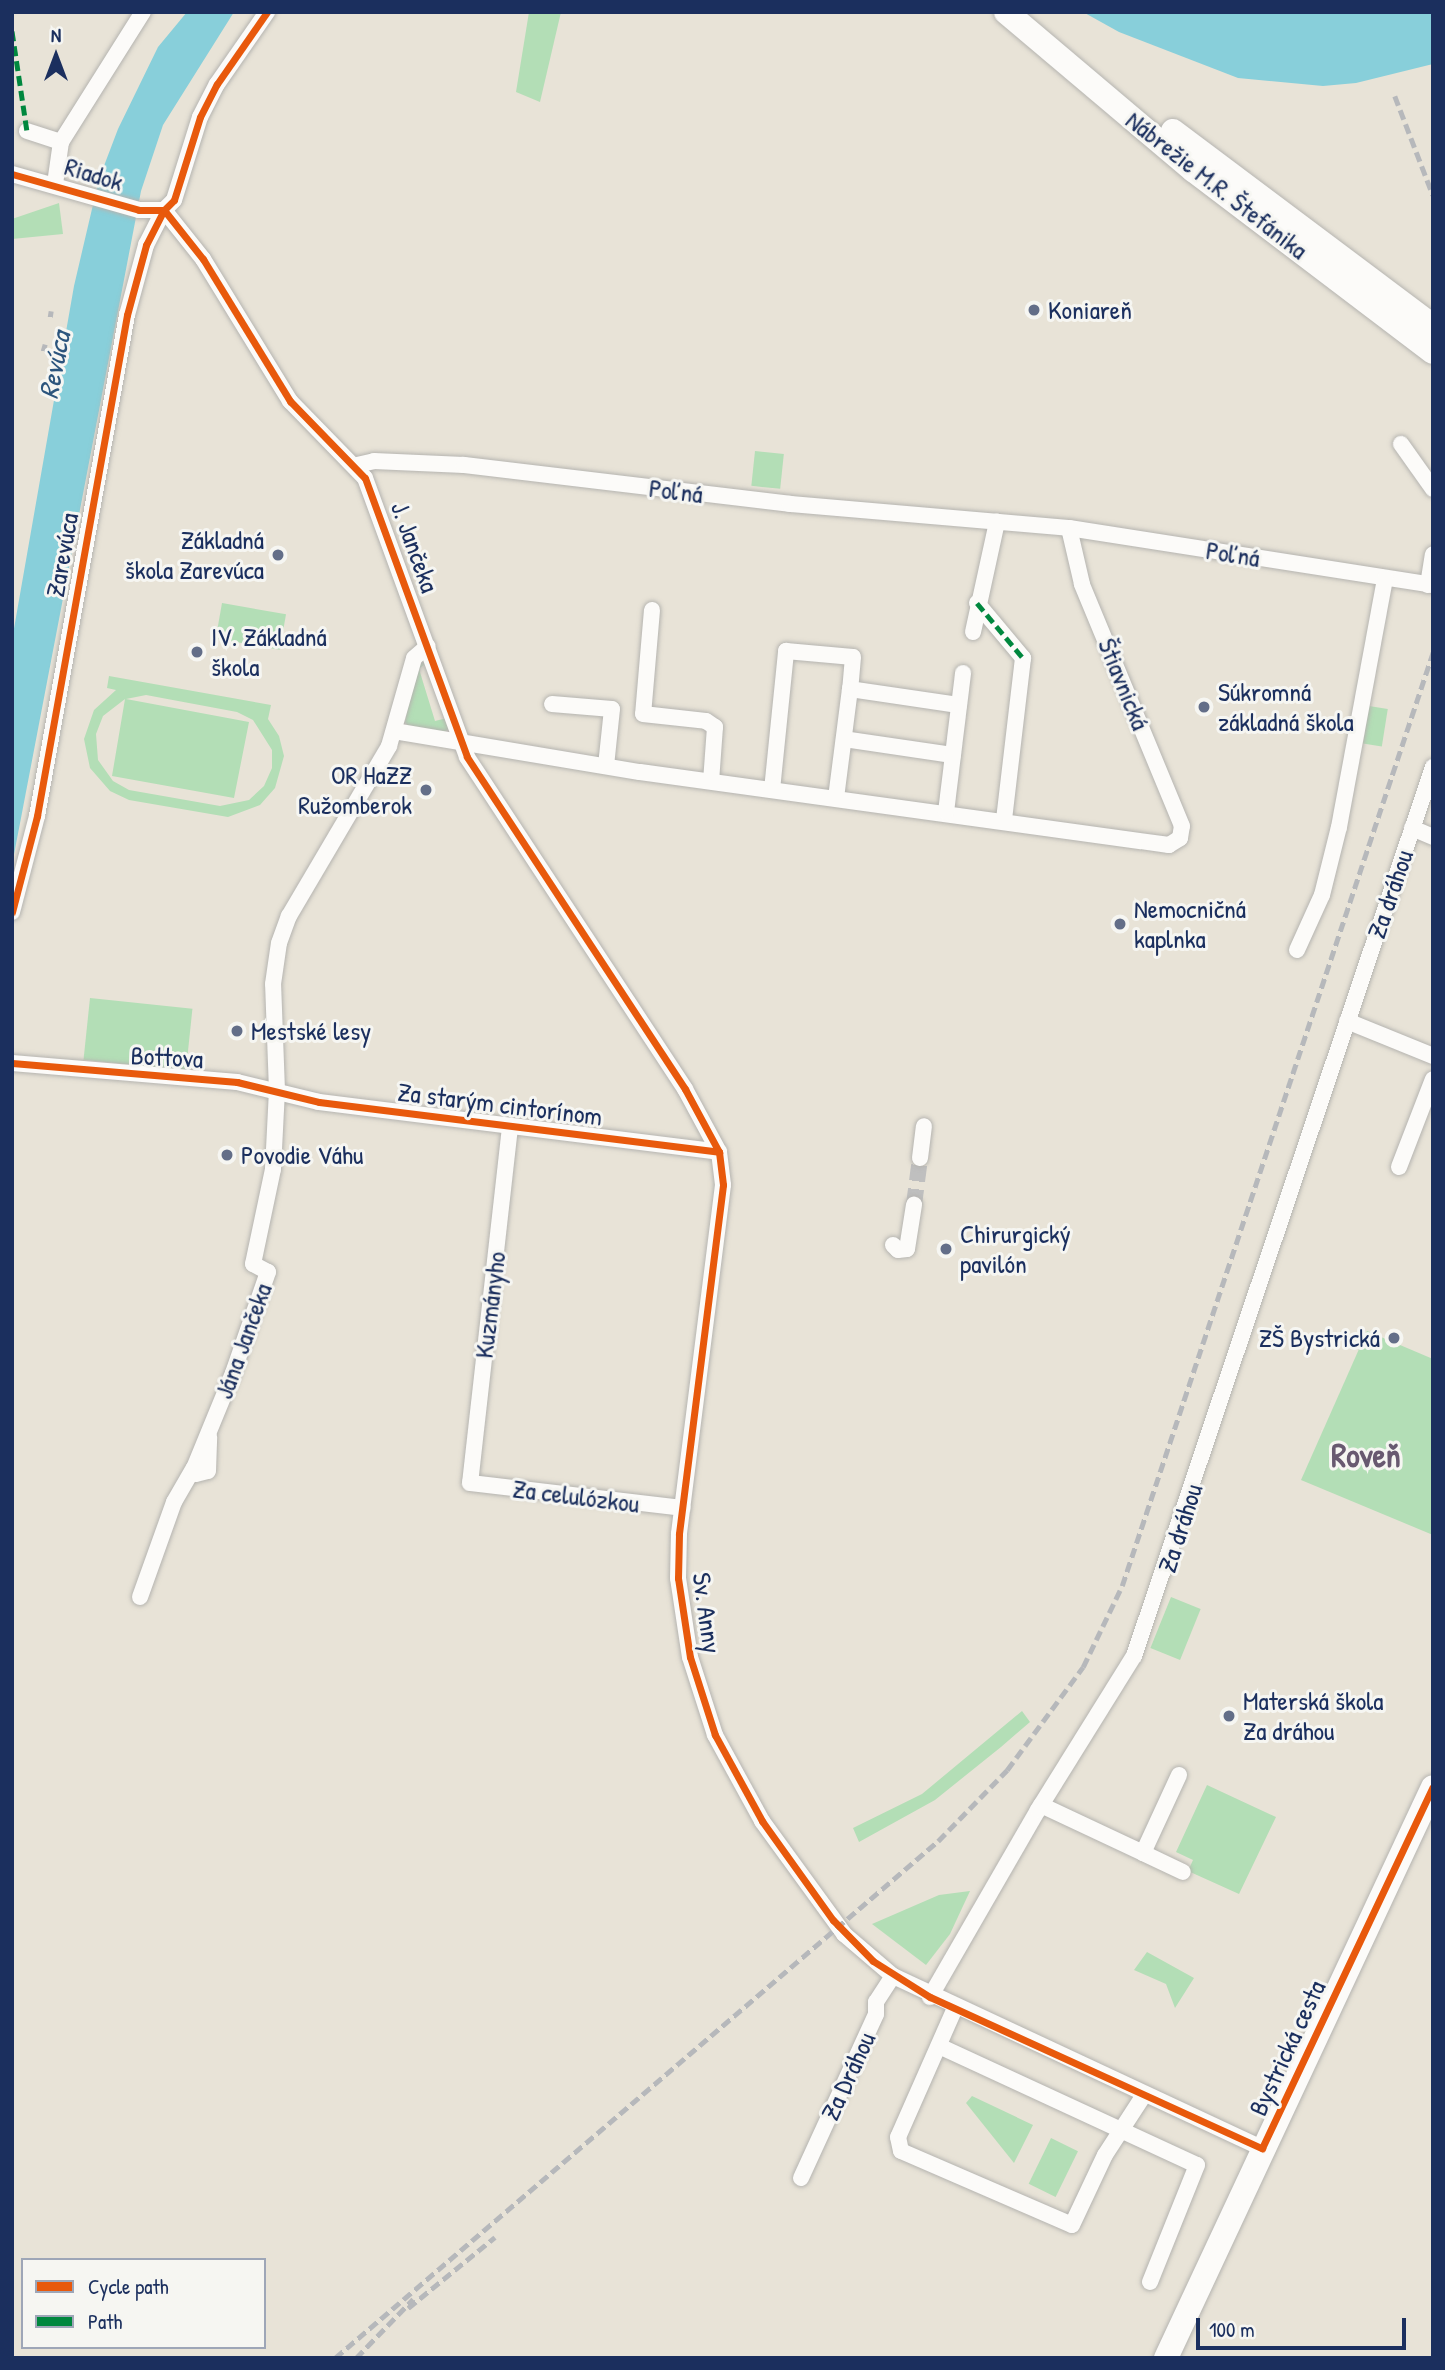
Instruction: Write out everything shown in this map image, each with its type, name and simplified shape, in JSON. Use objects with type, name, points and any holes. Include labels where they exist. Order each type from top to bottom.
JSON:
[{"type":"main road","name":"Nábrežie M.R. Štefánika","points":[[1006,12],[1193,170],[1433,352]]},
{"type":"main road","name":"Nábrežie M.R. Štefánika","points":[[1030,12],[1234,180],[1433,326]]},
{"type":"main road","name":"Bystrická cesta","points":[[1166,2358],[1433,1787]]},
{"type":"street","points":[[55,184],[61,142],[143,12]]},
{"type":"street","name":"Zarevúca","points":[[12,912],[37,816],[127,315],[146,245],[164,209],[177,193],[194,135],[212,95],[267,12]]},
{"type":"street","points":[[27,131],[61,142]]},
{"type":"street","name":"Riadok","points":[[12,174],[55,184],[139,210],[164,209]]},
{"type":"street","points":[[164,209],[203,259],[290,401],[357,465]]},
{"type":"street","points":[[1401,444],[1433,489]]},
{"type":"street","name":"Poľná","points":[[357,465],[374,461],[464,465],[739,498],[1069,528],[1431,585],[1433,554]]},
{"type":"street","name":"J. Jančeka","points":[[357,465],[378,507],[462,743],[486,789],[685,1088],[719,1152]]},
{"type":"street","points":[[973,632],[996,522]]},
{"type":"street","name":"Štiavnická","points":[[1004,820],[1156,845],[1169,845],[1180,838],[1180,821],[1082,584],[1069,528]]},
{"type":"street","points":[[1297,950],[1322,895],[1339,827],[1385,578]]},
{"type":"street","points":[[394,731],[606,766],[1004,820],[1023,658],[977,603]]},
{"type":"street","points":[[653,610],[643,714],[706,721],[715,727],[711,781]]},
{"type":"street","points":[[277,1091],[273,984],[283,929],[394,731],[414,658],[428,646]]},
{"type":"street","points":[[772,790],[786,651],[853,657],[836,798]]},
{"type":"street","points":[[946,813],[963,673]]},
{"type":"street","points":[[850,689],[958,705]]},
{"type":"street","points":[[552,704],[612,709],[606,766]]},
{"type":"street","points":[[844,739],[953,755]]},
{"type":"street","name":"Za dráhou","points":[[930,1997],[1041,1805],[1134,1656],[1433,767]]},
{"type":"street","points":[[1412,828],[1433,837]]},
{"type":"street","points":[[1348,1021],[1433,1056]]},
{"type":"street","name":"Bottova","points":[[12,1063],[237,1082],[277,1091]]},
{"type":"street","points":[[1399,1167],[1433,1079]]},
{"type":"street","name":"Za starým cintorínom","points":[[277,1091],[319,1102],[719,1152]]},
{"type":"street","name":"Jána Jančeka","points":[[139,1597],[174,1502],[194,1468],[209,1433],[268,1272],[253,1264],[273,1169],[277,1091]]},
{"type":"street","points":[[920,1158],[924,1126]]},
{"type":"street","name":"Kuzmányho","points":[[470,1483],[510,1127]]},
{"type":"street","name":"Sv. Anny","points":[[719,1152],[723,1185],[683,1508],[678,1578],[690,1657],[715,1735],[762,1821],[815,1896],[857,1947],[893,1976]]},
{"type":"street","points":[[893,1245],[898,1251],[907,1249],[914,1205]]},
{"type":"street","name":"Za celulózkou","points":[[470,1483],[683,1508]]},
{"type":"street","points":[[1143,1853],[1179,1775]]},
{"type":"street","points":[[1041,1805],[1183,1872]]},
{"type":"street","name":"Bystrická cesta","points":[[893,1976],[930,1997],[1262,2148]]},
{"type":"street","name":"Za Dráhou","points":[[801,2178],[876,2014],[876,2003],[893,1976]]},
{"type":"street","points":[[955,2008],[898,2137],[901,2151],[1072,2225],[1105,2155],[1124,2133],[1144,2095]]},
{"type":"street","points":[[939,2046],[1197,2165],[1150,2282]]},
{"type":"green space","points":[[529,12],[561,12],[540,102],[516,92]]},
{"type":"green space","points":[[59,203],[63,234],[12,239],[12,219]]},
{"type":"green space","points":[[755,451],[784,454],[780,489],[751,486]]},
{"type":"green space","points":[[222,603],[286,614],[280,650],[216,638]]},
{"type":"green space","points":[[421,662],[425,664],[419,669],[435,721],[447,718],[450,729],[443,732],[409,727],[405,722],[416,666]]},
{"type":"green space","points":[[109,676],[271,705],[268,719],[279,736],[284,756],[275,788],[260,805],[228,817],[129,800],[110,791],[90,768],[84,739],[94,710],[116,690],[107,688]],"holes":[[[146,695],[237,712],[253,720],[272,750],[272,768],[264,786],[249,800],[220,806],[129,790],[113,781],[98,760],[96,734],[103,716],[125,699],[112,776],[234,798],[249,722],[126,699]]]},
{"type":"green space","points":[[1369,706],[1388,709],[1382,747],[1363,744]]},
{"type":"green space","points":[[90,998],[192,1009],[186,1070],[84,1060]]},
{"type":"green space","name":"ZŠ Bystrická","points":[[1367,1331],[1433,1359],[1433,1535],[1301,1480]]},
{"type":"green space","points":[[1171,1597],[1201,1609],[1180,1660],[1150,1648]]},
{"type":"green space","points":[[1022,1711],[1030,1722],[1001,1747],[935,1800],[859,1842],[853,1828],[922,1794]]},
{"type":"green space","points":[[1207,1785],[1276,1817],[1239,1894],[1188,1871],[1193,1860],[1176,1852]]},
{"type":"green space","points":[[970,1891],[950,1934],[926,1965],[872,1924],[939,1895]]},
{"type":"green space","points":[[1147,1952],[1194,1978],[1175,2008],[1166,1984],[1134,1970]]},
{"type":"green space","points":[[972,2096],[1033,2125],[1014,2163],[966,2103]]},
{"type":"green space","points":[[1051,2138],[1078,2151],[1056,2197],[1029,2184]]},
{"type":"water","points":[[187,12],[234,12],[163,125],[141,191],[12,865],[12,640],[74,286],[99,179],[118,129],[158,47]]},
{"type":"water","points":[[1083,12],[1433,12],[1433,64],[1356,83],[1323,86],[1238,78],[1119,32]]},
{"type":"tunnel","points":[[914,1205],[920,1158]]},
{"type":"railway","points":[[1395,96],[1433,195]]},
{"type":"railway","points":[[50,317],[51,311]]},
{"type":"railway","points":[[43,351],[45,344]]},
{"type":"railway","points":[[335,2358],[938,1841],[1007,1770],[1083,1667],[1122,1586],[1433,652]]},
{"type":"railway","points":[[408,2308],[495,2237]]},
{"type":"railway","points":[[356,2358],[413,2299]]},
{"type":"marked path","points":[[12,31],[27,131]]},
{"type":"marked path","points":[[977,603],[1023,658]]},
{"type":"cycle path","points":[[12,912],[37,816],[127,315],[146,245],[164,210],[174,200],[200,117],[217,84],[267,12]]},
{"type":"cycle path","points":[[12,174],[139,210],[164,210]]},
{"type":"cycle path","points":[[164,210],[203,259],[290,401],[365,478],[467,757],[685,1089],[719,1152],[723,1185],[679,1534],[678,1578],[690,1657],[715,1735],[762,1821],[833,1920],[873,1961],[930,1997],[1262,2148],[1433,1787]]},
{"type":"cycle path","points":[[12,1063],[237,1082],[319,1102],[719,1152]]},
{"type":"place","name":"Koniareň","points":[[1034,310]]},
{"type":"place","name":"Základná škola Zarevúca","points":[[278,555]]},
{"type":"place","name":"IV. Základná škola","points":[[197,652]]},
{"type":"place","name":"Súkromná základná škola","points":[[1204,707]]},
{"type":"place","name":"OR HaZZ Ružomberok","points":[[426,790]]},
{"type":"place","name":"Nemocničná kaplnka","points":[[1120,924]]},
{"type":"place","name":"Mestské lesy","points":[[237,1031]]},
{"type":"place","name":"Povodie Váhu","points":[[227,1155]]},
{"type":"place","name":"Chirurgický pavilón","points":[[946,1249]]},
{"type":"place","name":"ZŠ Bystrická","points":[[1394,1338]]},
{"type":"place","name":"Materská škola Za dráhou","points":[[1229,1716]]},
{"type":"district","name":"Roveň","points":[[1366,1456]]},
{"type":"water label","name":"Revúca","points":[[54,365]]}]
